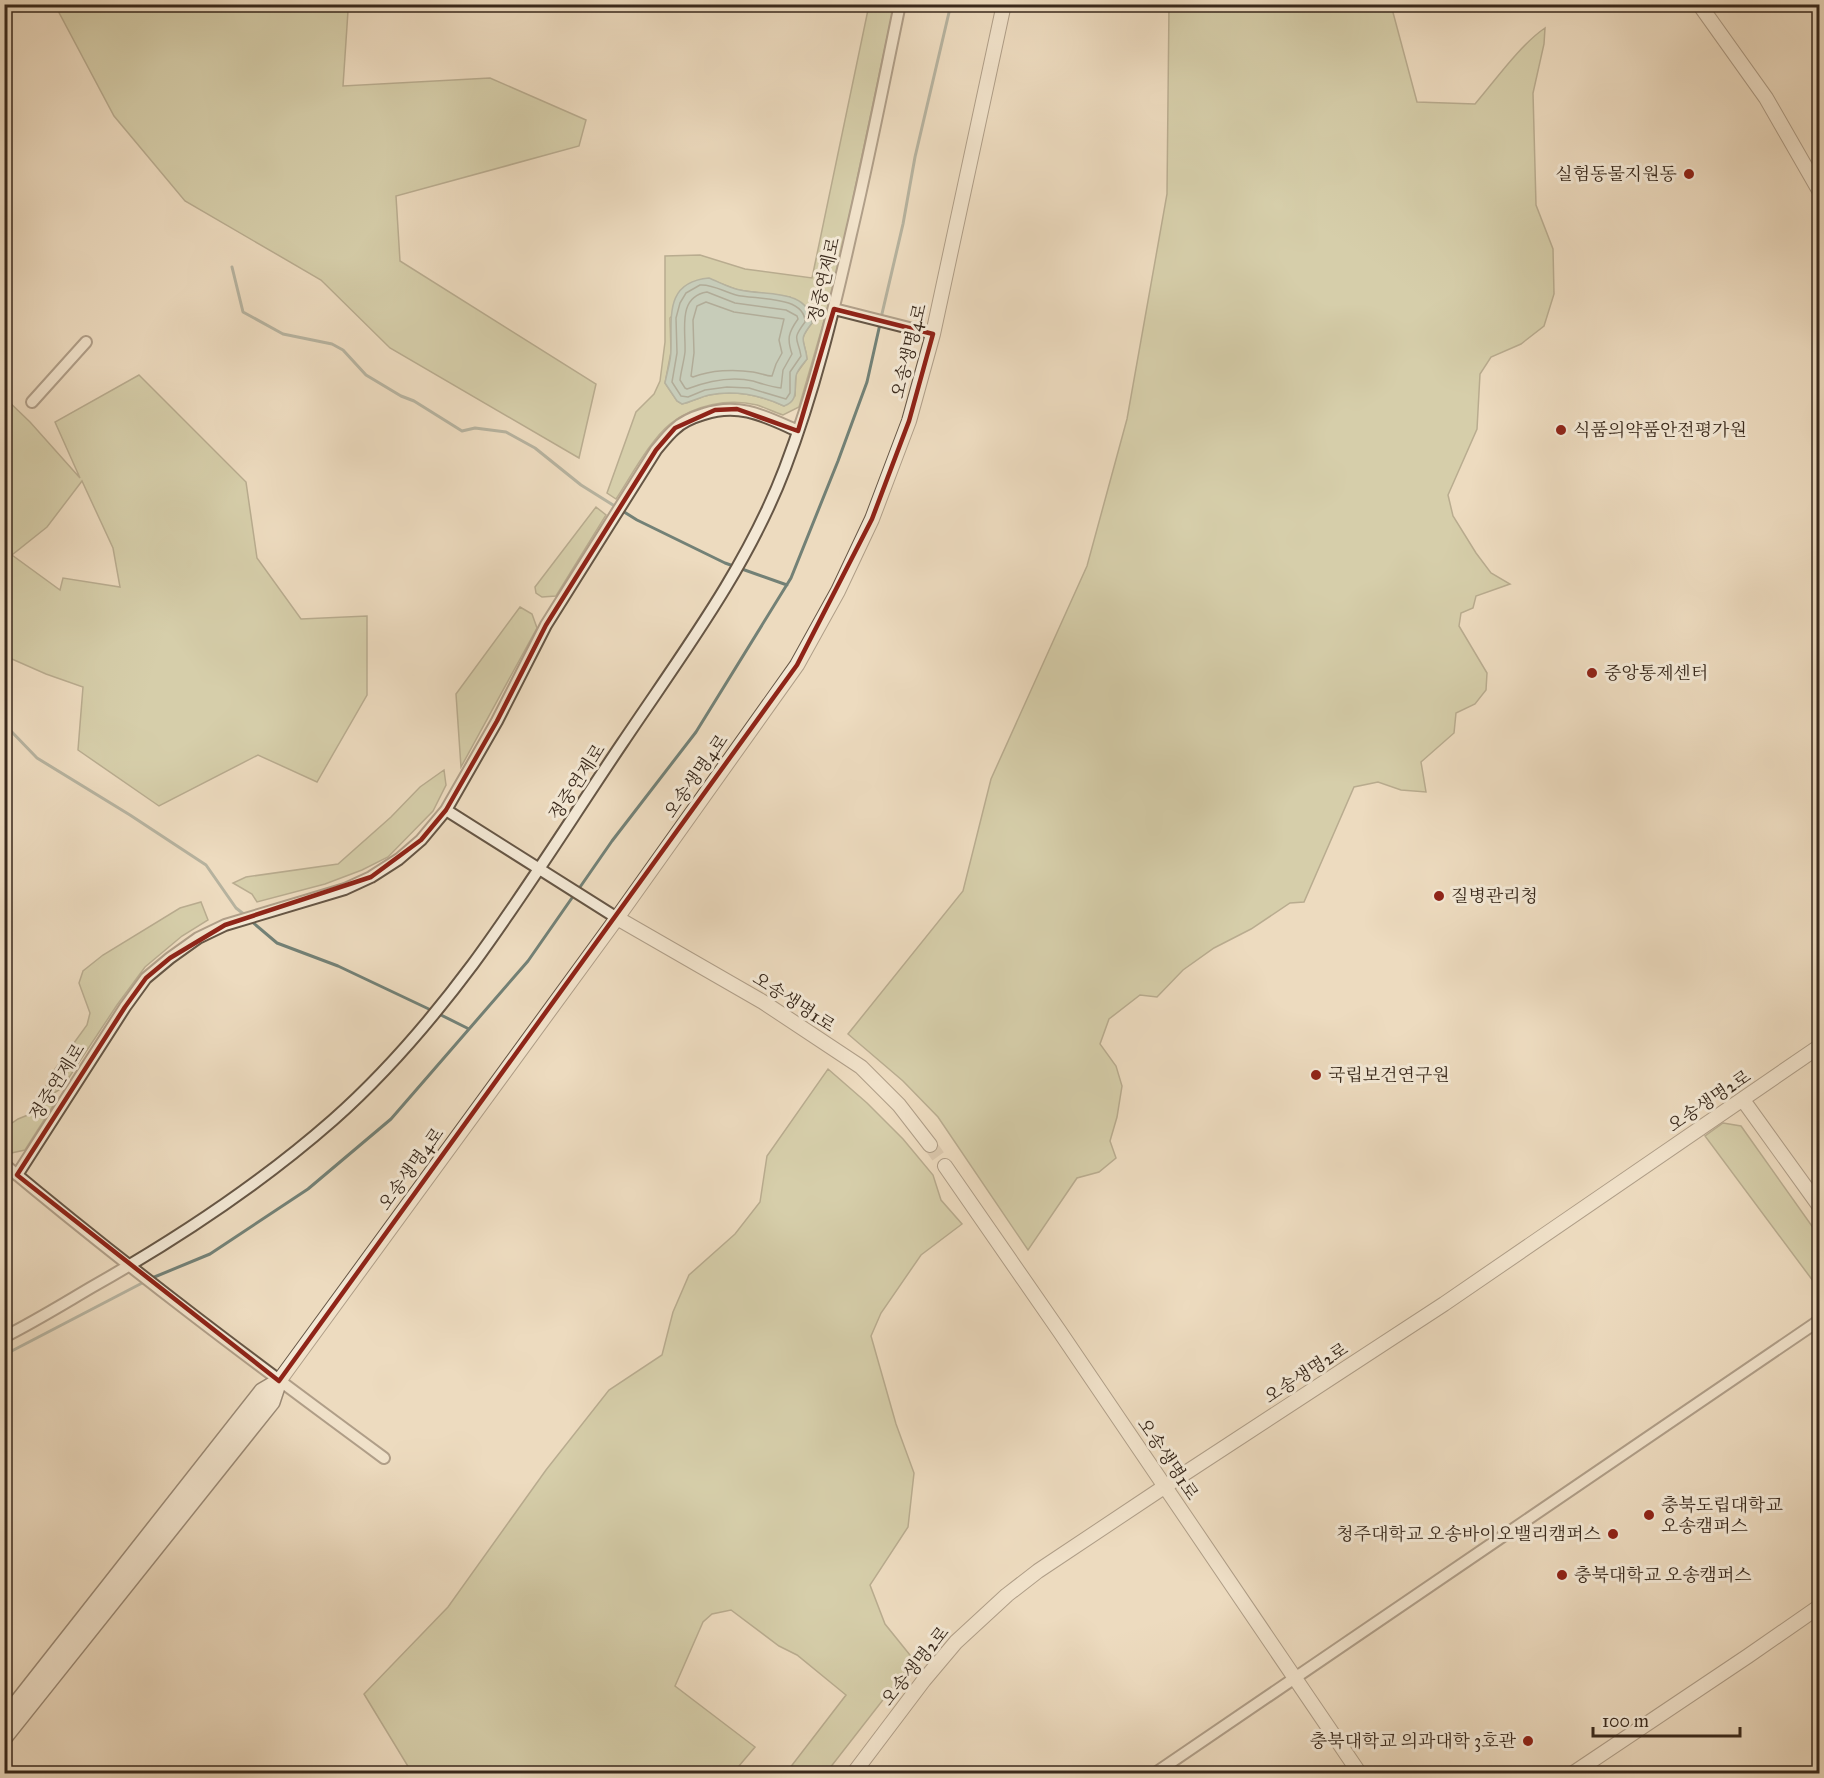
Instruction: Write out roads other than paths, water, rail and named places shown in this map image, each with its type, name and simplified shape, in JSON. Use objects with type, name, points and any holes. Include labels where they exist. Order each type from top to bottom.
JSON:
[{"type":"main road","points":[[4,1719],[262,1391],[279,1381]]},
{"type":"main road","points":[[4,1738],[272,1402],[279,1381]]},
{"type":"street","name":"정중연제로","points":[[130,1266],[231,1200],[281,1163],[335,1118],[382,1071],[424,1024],[544,871],[718,600],[755,536],[784,472],[838,310],[900,4]]},
{"type":"street","name":"오송생명4로","points":[[279,1381],[617,918],[797,665],[838,591],[872,519],[909,421],[927,333],[1004,4]]},
{"type":"street","points":[[1699,4],[1766,98],[1820,192]]},
{"type":"street","points":[[838,310],[927,333]]},
{"type":"street","points":[[32,402],[86,342]]},
{"type":"street","points":[[617,918],[446,810],[498,721],[546,626],[656,450],[675,428],[695,417],[715,410],[737,409],[759,414],[798,431]]},
{"type":"street","name":"정중연제로","points":[[17,1175],[124,1007],[146,978],[198,938],[236,922],[345,889],[371,877],[421,840],[446,810]]},
{"type":"street","name":"오송생명1로","points":[[617,918],[763,1002],[861,1067],[899,1105],[930,1145]]},
{"type":"street","name":"오송생명2로","points":[[854,1773],[924,1680],[956,1642],[1038,1571],[1444,1304],[1820,1046]]},
{"type":"street","points":[[1743,1100],[1820,1207]]},
{"type":"street","points":[[4,1164],[139,1273],[279,1381],[384,1458]]},
{"type":"street","name":"오송생명1로","points":[[945,1166],[1360,1773]]},
{"type":"street","points":[[4,1337],[130,1266]]},
{"type":"street","points":[[1154,1773],[1820,1320]]},
{"type":"street","points":[[1572,1773],[1820,1606]]},
{"type":"water","points":[[709,278],[736,289],[795,299],[809,312],[812,323],[803,337],[807,359],[797,374],[794,398],[789,404],[784,406],[757,396],[728,393],[709,395],[682,404],[677,401],[665,383],[671,354],[673,304],[677,294],[684,286],[694,281]]},
{"type":"waterway","points":[[881,318],[903,224],[915,157],[951,4]]},
{"type":"waterway","points":[[232,267],[243,312],[283,334],[332,344],[343,350],[366,375],[462,431],[475,428],[506,432],[535,448],[581,485],[637,520],[725,563],[787,585]]},
{"type":"waterway","points":[[578,890],[612,841],[696,732],[791,578],[867,382],[880,324]]},
{"type":"waterway","points":[[4,721],[37,758],[206,865],[236,908],[245,915]]},
{"type":"waterway","points":[[152,1278],[210,1254],[308,1189],[391,1119],[528,961],[574,895]]},
{"type":"waterway","points":[[250,920],[277,943],[338,966],[433,1011]]},
{"type":"waterway","points":[[439,1014],[469,1029]]},
{"type":"waterway","points":[[4,1355],[146,1281]]},
{"type":"tunnel","points":[[930,1145],[945,1166]]},
{"type":"place","name":"실험동물지원동","points":[[1689,174]]},
{"type":"place","name":"식품의약품안전평가원","points":[[1561,430]]},
{"type":"place","name":"중앙통제센터","points":[[1592,673]]},
{"type":"place","name":"질병관리청","points":[[1439,896]]},
{"type":"place","name":"국립보건연구원","points":[[1316,1075]]},
{"type":"place","name":"충북도립대학교 오송캠퍼스","points":[[1649,1515]]},
{"type":"place","name":"청주대학교 오송바이오밸리캠퍼스","points":[[1613,1534]]},
{"type":"place","name":"충북대학교 오송캠퍼스","points":[[1562,1575]]},
{"type":"place","name":"충북대학교 의과대학 3호관","points":[[1528,1741]]}]
